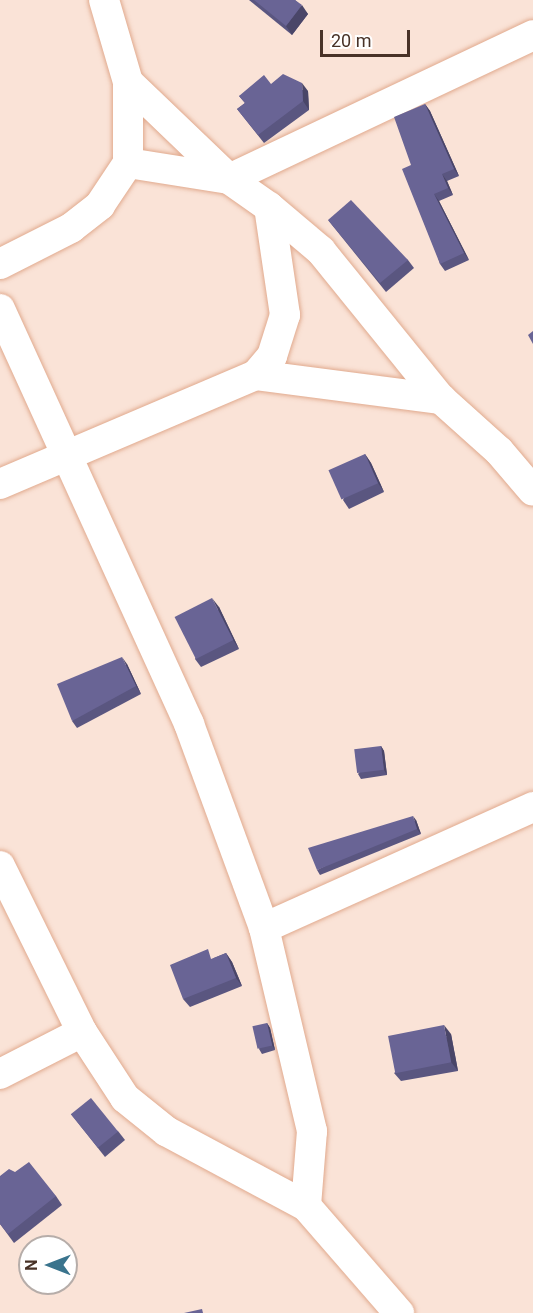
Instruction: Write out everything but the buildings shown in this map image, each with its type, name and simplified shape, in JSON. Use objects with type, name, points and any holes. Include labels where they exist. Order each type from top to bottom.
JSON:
[{"type":"street","points":[[0,264],[71,228],[100,205],[128,163],[128,82],[104,0]]},
{"type":"street","points":[[128,163],[229,179],[533,35]]},
{"type":"street","points":[[128,82],[229,179],[269,207],[321,251],[441,399],[499,451],[533,491]]},
{"type":"street","points":[[0,484],[66,453],[256,375],[272,356],[285,315],[269,207]]},
{"type":"street","points":[[0,309],[189,724],[264,928],[312,1131],[306,1206]]},
{"type":"street","points":[[256,375],[441,399]]},
{"type":"street","points":[[264,928],[533,807]]},
{"type":"street","points":[[0,866],[82,1032],[125,1098],[166,1131],[306,1206],[399,1313]]},
{"type":"street","points":[[0,1074],[82,1032]]}]
